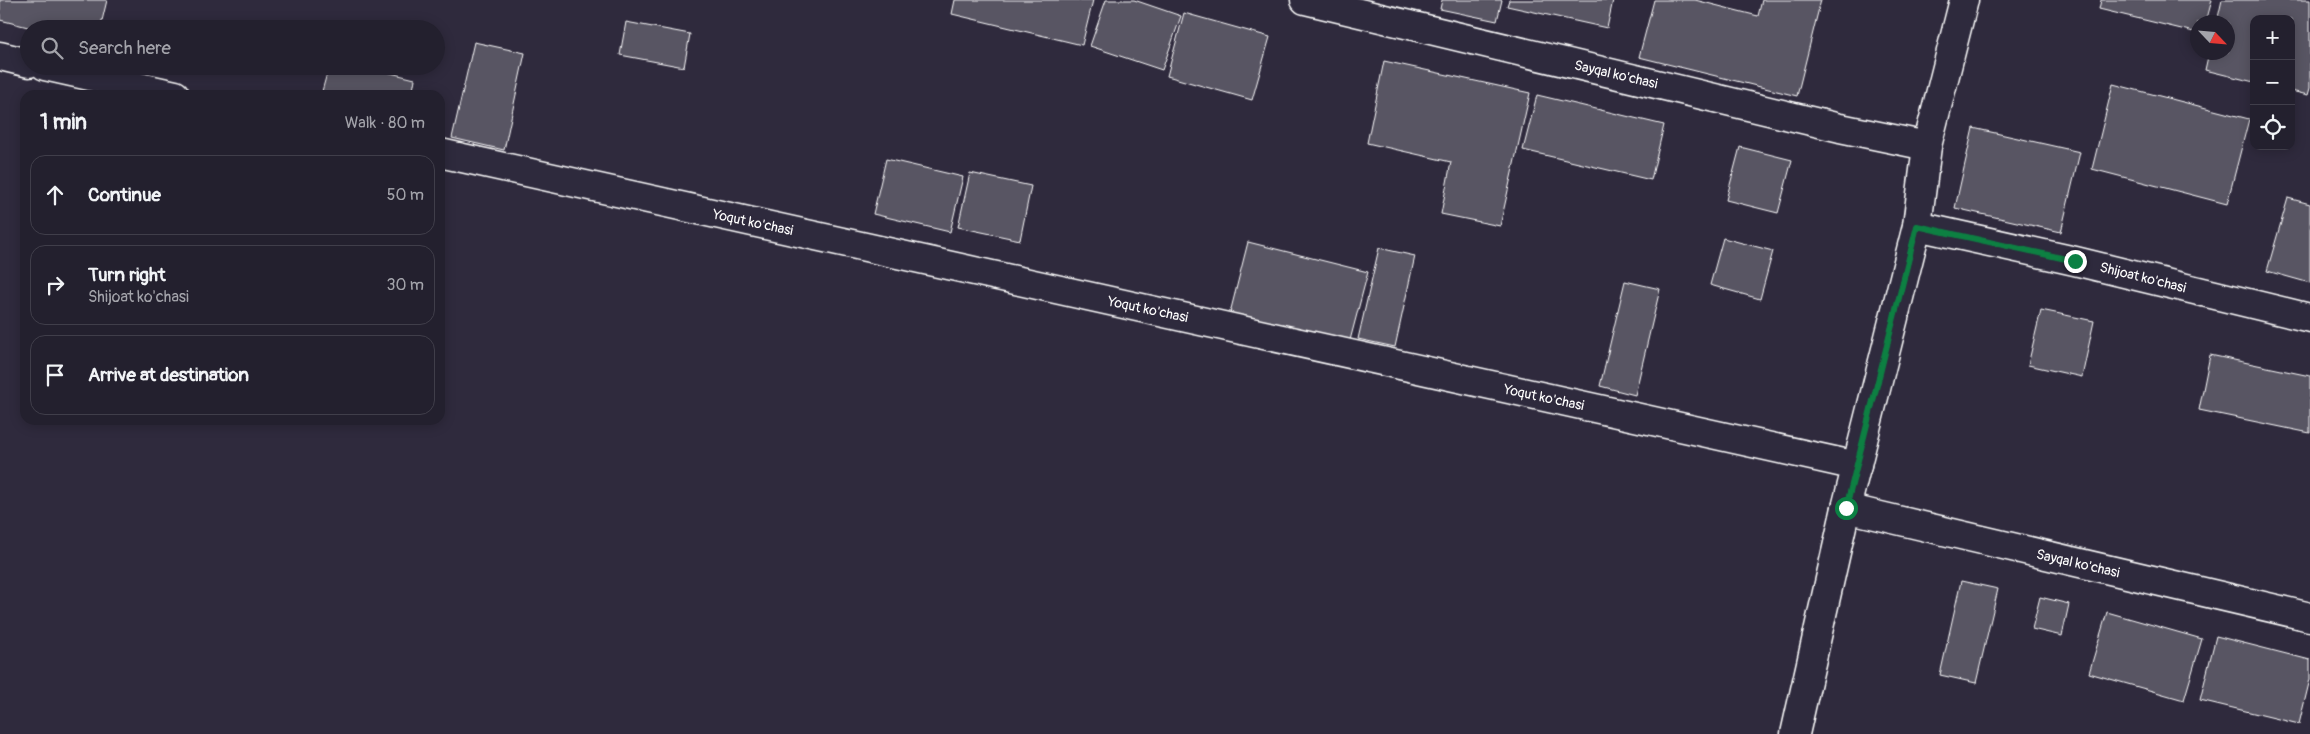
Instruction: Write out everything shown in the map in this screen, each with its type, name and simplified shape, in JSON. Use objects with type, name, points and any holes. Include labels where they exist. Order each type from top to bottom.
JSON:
[{"type":"street","name":"Sayqal ko'chasi","points":[[1305,0],[1831,126],[1927,146]]},
{"type":"street","points":[[1795,734],[1846,508],[1917,226],[1927,146],[1964,0]]},
{"type":"street","points":[[0,56],[20,61]]},
{"type":"street","points":[[85,75],[153,90]]},
{"type":"street","name":"Yoqut ko'chasi","points":[[445,154],[1857,466]]},
{"type":"street","name":"Shijoat ko'chasi","points":[[1917,226],[2075,261],[2310,318]]},
{"type":"street","name":"Sayqal ko'chasi","points":[[1846,508],[2310,617]]},
{"type":"building","points":[[0,0],[107,0],[102,20],[20,20],[20,25],[0,20]]},
{"type":"building","points":[[955,0],[1093,0],[1082,45],[952,14]]},
{"type":"building","points":[[1106,0],[1134,0],[1181,16],[1162,70],[1090,46]]},
{"type":"building","points":[[1442,0],[1502,0],[1497,21],[1440,9]]},
{"type":"building","points":[[1509,0],[1613,0],[1607,28],[1507,6]]},
{"type":"building","points":[[1654,0],[1695,0],[1758,16],[1762,0],[1821,0],[1797,96],[1639,57]]},
{"type":"building","points":[[2101,0],[2212,0],[2208,15],[2190,15],[2190,31],[2099,9]]},
{"type":"building","points":[[2222,0],[2310,0],[2310,88],[2308,95],[2295,92],[2295,15],[2250,15],[2250,81],[2205,70],[2207,60],[2235,60],[2235,15],[2219,15]]},
{"type":"building","points":[[1184,13],[1270,37],[1252,100],[1167,76]]},
{"type":"building","points":[[626,22],[690,34],[684,67],[620,55]]},
{"type":"building","points":[[474,42],[525,53],[504,150],[452,138]]},
{"type":"building","points":[[1384,61],[1530,93],[1500,226],[1441,214],[1451,162],[1367,143]]},
{"type":"building","points":[[327,75],[399,75],[415,79],[413,90],[322,90]]},
{"type":"building","points":[[2113,84],[2249,119],[2227,204],[2092,169]]},
{"type":"building","points":[[1537,95],[1664,125],[1651,180],[1523,150]]},
{"type":"building","points":[[1973,128],[2080,152],[2061,232],[1955,208]]},
{"type":"building","points":[[1740,147],[1792,160],[1778,213],[1726,200]]},
{"type":"building","points":[[886,159],[963,177],[950,232],[873,214]]},
{"type":"building","points":[[970,173],[1031,186],[1020,240],[958,227]]},
{"type":"building","points":[[2288,198],[2310,204],[2310,283],[2267,271]]},
{"type":"building","points":[[1723,238],[1773,251],[1760,299],[1710,285]]},
{"type":"building","points":[[1248,242],[1368,272],[1349,344],[1230,313]]},
{"type":"building","points":[[1379,248],[1415,256],[1395,347],[1358,339]]},
{"type":"building","points":[[1625,281],[1660,289],[1635,395],[1600,386]]},
{"type":"building","points":[[2041,310],[2094,321],[2082,377],[2028,365]]},
{"type":"building","points":[[2210,355],[2310,376],[2310,433],[2199,410]]},
{"type":"building","points":[[1961,581],[1998,589],[1976,683],[1940,675]]},
{"type":"building","points":[[2040,597],[2069,604],[2062,636],[2032,629]]},
{"type":"building","points":[[2107,612],[2202,639],[2184,700],[2089,673]]},
{"type":"building","points":[[2216,636],[2310,660],[2310,679],[2299,724],[2200,700]]},
{"type":"route","points":[[1846,508],[1917,226],[2075,261]]}]
